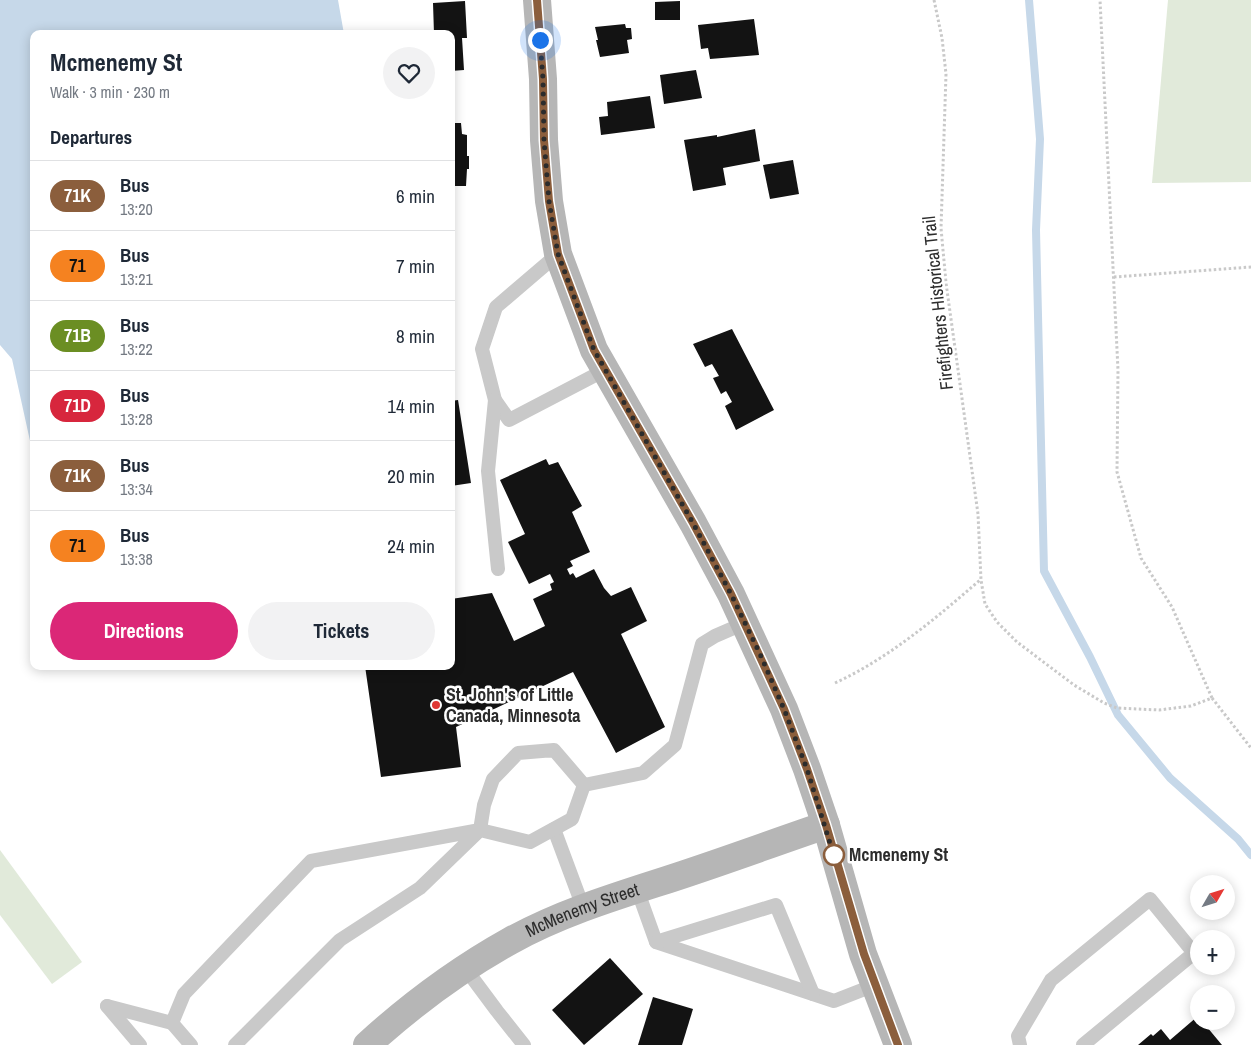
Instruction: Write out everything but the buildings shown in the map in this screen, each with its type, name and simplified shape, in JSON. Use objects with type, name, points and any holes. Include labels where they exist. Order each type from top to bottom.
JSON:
[{"type":"street","points":[[540,0],[544,140],[548,192],[558,254],[594,350],[693,523],[745,623],[784,709],[826,825],[864,954],[898,1045]]},
{"type":"street","name":"McMenemy Street","points":[[367,1045],[401,1014],[465,968],[511,940],[583,907],[826,825]]},
{"type":"lane","points":[[498,569],[488,471],[495,400],[482,349],[496,307],[558,254]]},
{"type":"lane","points":[[495,400],[509,420],[605,370]]},
{"type":"lane","points":[[584,785],[643,773],[675,745],[702,644],[745,623]]},
{"type":"lane","points":[[234,1045],[340,940],[420,888],[480,830],[484,805],[493,779],[518,753],[554,750],[584,785]]},
{"type":"lane","points":[[172,1023],[184,994],[311,861],[480,830],[530,842],[572,819],[584,785]]},
{"type":"lane","points":[[554,829],[583,907]]},
{"type":"lane","points":[[637,889],[656,942]]},
{"type":"lane","points":[[1020,1045],[1018,1036],[1051,980],[1150,899],[1194,953],[1083,1045]]},
{"type":"lane","points":[[656,942],[776,905],[813,994]]},
{"type":"lane","points":[[656,942],[834,1001],[875,985]]},
{"type":"lane","points":[[465,968],[496,1011],[524,1045]]},
{"type":"lane","points":[[140,1045],[107,1006],[172,1023],[191,1045]]},
{"type":"path","name":"Firefighters Historical Trail","points":[[934,0],[942,38],[946,74],[940,228],[978,514],[981,580]]},
{"type":"path","points":[[1100,0],[1118,370],[1117,472],[1141,558],[1172,607],[1212,698],[1251,748]]},
{"type":"path","points":[[1114,276],[1251,267]]},
{"type":"path","points":[[981,580],[985,604],[997,622],[1017,642],[1074,685],[1104,703],[1117,708],[1167,709],[1191,706],[1212,698]]},
{"type":"path","points":[[835,683],[856,673],[931,623],[981,580]]},
{"type":"green space","points":[[1168,0],[1251,0],[1251,182],[1152,183]]},
{"type":"green space","points":[[0,850],[82,962],[52,984],[0,915]]},
{"type":"water","points":[[0,0],[338,0],[343,30],[30,30],[30,441],[12,359],[0,345]]},
{"type":"waterway","points":[[1029,0],[1040,139],[1036,230],[1044,571],[1090,657],[1118,715],[1170,778],[1238,839],[1251,855]]},
{"type":"bus line","name":"71K","points":[[537,0],[549,201],[558,254],[594,350],[693,523],[731,594],[784,709],[826,825],[864,954],[898,1045]]},
{"type":"place","name":"St. John's of Little Canada, Minnesota","points":[[436,705]]},
{"type":"place","name":"Mcmenemy St","points":[[834,855]]},
{"type":"route","points":[[540,40],[544,140],[549,201],[558,254],[594,350],[693,523],[731,594],[760,654],[807,769],[834,855]]}]
